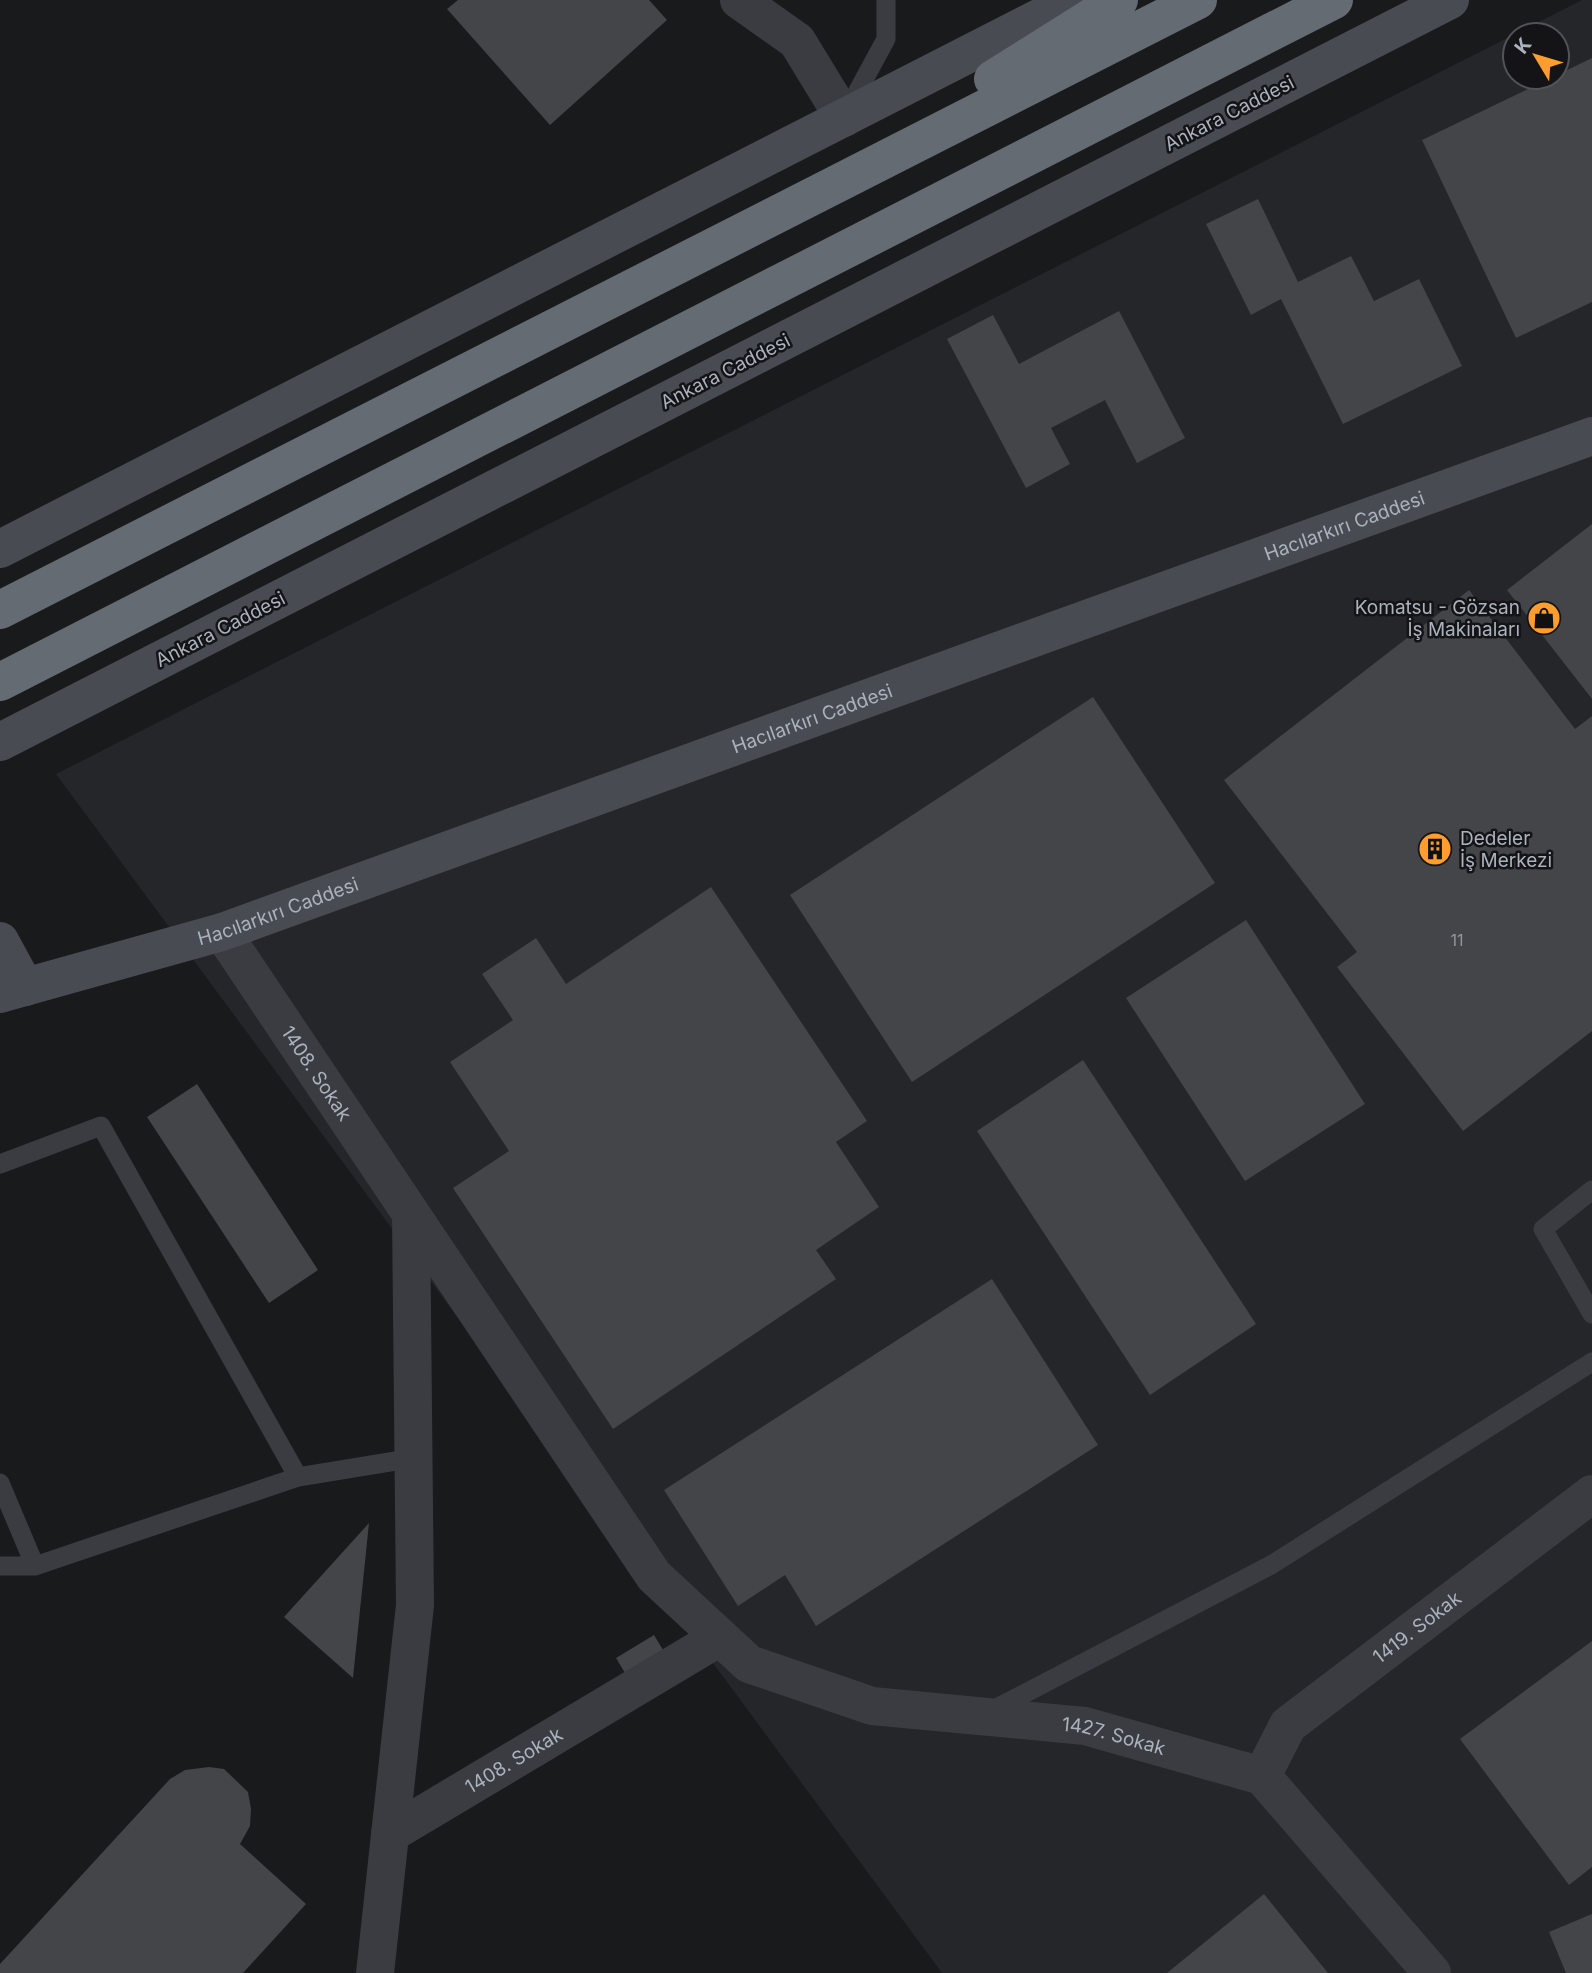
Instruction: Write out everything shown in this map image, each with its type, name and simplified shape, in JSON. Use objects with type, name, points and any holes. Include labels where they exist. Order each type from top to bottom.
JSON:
[{"type":"highway","points":[[782,212],[1119,0]]},
{"type":"highway","points":[[0,610],[1198,0]]},
{"type":"highway","points":[[0,682],[1334,0]]},
{"type":"main road","points":[[0,549],[1074,0]]},
{"type":"main road","name":"Ankara Caddesi","points":[[0,742],[1450,0]]},
{"type":"main road","name":"Hacılarkırı Caddesi","points":[[0,941],[13,990],[222,932],[1592,436]]},
{"type":"street","points":[[739,0],[797,41],[844,118]]},
{"type":"street","name":"1408. Sokak","points":[[222,932],[654,1576],[720,1637],[390,1834]]},
{"type":"street","points":[[375,1973],[415,1605],[411,1214]]},
{"type":"street","name":"1419. Sokak","points":[[1262,1776],[1288,1725],[1592,1494]]},
{"type":"street","name":"1427. Sokak","points":[[720,1637],[749,1664],[872,1706],[1085,1726],[1262,1776]]},
{"type":"street","points":[[1262,1776],[1432,1973]]},
{"type":"lane","points":[[844,118],[886,39],[886,0]]},
{"type":"lane","points":[[0,1164],[101,1126],[298,1477]]},
{"type":"lane","points":[[1592,1190],[1543,1230],[1592,1314]]},
{"type":"lane","points":[[982,1716],[1271,1565],[1592,1362]]},
{"type":"lane","points":[[0,1566],[35,1566],[298,1477],[414,1458]]},
{"type":"lane","points":[[0,1483],[35,1566]]},
{"type":"shaded area","points":[[1582,0],[1592,0],[1592,1973],[942,1973],[56,774],[1501,41],[1501,91],[1571,91],[1571,21],[1541,21]]},
{"type":"building","points":[[458,0],[649,0],[667,20],[550,125],[447,9]]},
{"type":"building","points":[[1592,58],[1592,302],[1516,338],[1422,140],[1524,91],[1571,91],[1571,68]]},
{"type":"building","points":[[1258,199],[1298,282],[1351,256],[1374,301],[1419,279],[1462,366],[1343,424],[1281,299],[1251,315],[1206,224]]},
{"type":"building","points":[[1119,311],[1185,438],[1137,463],[1105,400],[1051,428],[1070,464],[1026,488],[947,339],[993,315],[1019,364]]},
{"type":"building","points":[[1592,524],[1592,699],[1507,590]]},
{"type":"building","name":"Dedeler İş Merkezi","points":[[1469,590],[1575,729],[1592,716],[1592,1031],[1463,1131],[1337,967],[1357,952],[1224,780]]},
{"type":"building","points":[[1093,697],[1215,883],[912,1082],[790,895]]},
{"type":"building","points":[[711,887],[867,1121],[836,1142],[879,1207],[816,1250],[836,1279],[613,1429],[453,1188],[509,1151],[450,1062],[513,1020],[482,974],[536,938],[566,984]]},
{"type":"building","points":[[1246,920],[1365,1104],[1245,1181],[1126,998]]},
{"type":"building","points":[[1083,1060],[1256,1324],[1150,1395],[977,1131]]},
{"type":"building","points":[[197,1084],[318,1270],[269,1303],[147,1117]]},
{"type":"building","points":[[992,1279],[1098,1445],[816,1626],[785,1575],[738,1606],[664,1490]]},
{"type":"building","points":[[369,1523],[353,1678],[284,1617]]},
{"type":"building","points":[[654,1635],[672,1665],[634,1688],[616,1658]]},
{"type":"building","points":[[1592,1641],[1592,1867],[1569,1885],[1460,1739]]},
{"type":"building","points":[[209,1767],[224,1769],[248,1792],[250,1826],[240,1844],[306,1904],[243,1973],[0,1973],[0,1964],[170,1779],[185,1770]]},
{"type":"building","points":[[1264,1894],[1328,1973],[1167,1973]]},
{"type":"building","points":[[1592,1914],[1592,1973],[1566,1973],[1549,1932]]},
{"type":"place","name":"Komatsu - Gözsan İş Makinaları","points":[[1544,618]]},
{"type":"place","name":"Dedeler İş Merkezi","points":[[1435,849]]}]
